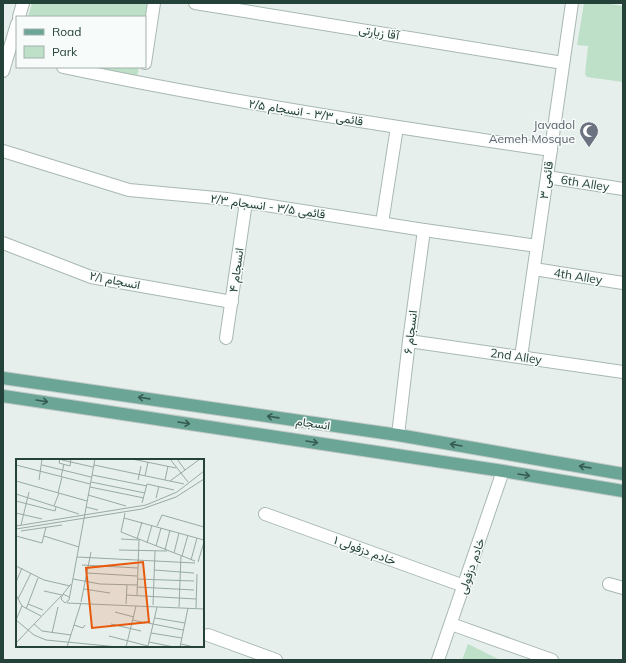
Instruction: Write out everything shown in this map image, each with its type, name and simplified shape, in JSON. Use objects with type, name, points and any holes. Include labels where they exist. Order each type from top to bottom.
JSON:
[{"type":"main road","name":"انسجام","points":[[3,378],[398,435],[623,474]]},
{"type":"main road","name":"انسجام","points":[[3,396],[503,471],[623,491]]},
{"type":"street","points":[[19,16],[23,3]]},
{"type":"street","points":[[146,56],[154,3]]},
{"type":"street","name":"آقا زیارتی","points":[[195,3],[261,8],[563,63]]},
{"type":"street","name":"قائمی ۳","points":[[521,357],[572,3]]},
{"type":"street","points":[[3,71],[13,57],[16,32]]},
{"type":"street","name":"قائمی ۳/۳ - انسجام ۲/۵","points":[[67,68],[142,84],[248,103],[551,150]]},
{"type":"street","points":[[142,84],[144,68]]},
{"type":"street","points":[[382,223],[397,127]]},
{"type":"street","name":"قائمی ۳/۵ - انسجام ۲/۳","points":[[3,151],[129,190],[227,199],[537,246]]},
{"type":"street","name":"6th Alley","points":[[547,176],[623,189]]},
{"type":"street","name":"انسجام ۴","points":[[226,338],[246,202]]},
{"type":"street","name":"انسجام ۶","points":[[398,435],[408,340],[424,230]]},
{"type":"street","name":"انسجام ۲/۱","points":[[3,242],[91,277],[232,302]]},
{"type":"street","name":"4th Alley","points":[[534,268],[623,283]]},
{"type":"street","name":"2nd Alley","points":[[408,340],[623,372]]},
{"type":"street","name":"خادم دزفولی","points":[[438,660],[503,471]]},
{"type":"street","name":"خادم دزفولی ۱","points":[[265,514],[464,586]]},
{"type":"street","points":[[609,584],[623,588]]},
{"type":"street","points":[[451,624],[552,660]]},
{"type":"street","points":[[208,635],[276,660]]},
{"type":"green space","points":[[32,3],[152,4],[146,32],[146,16],[28,16]]},
{"type":"green space","points":[[584,3],[604,3],[623,6],[623,82],[587,77],[585,74],[588,46],[577,45]]},
{"type":"green space","points":[[95,68],[139,68],[137,76]]},
{"type":"green space","points":[[468,644],[500,660],[462,660]]},
{"type":"place","name":"Javadol Aemeh Mosque","points":[[589,148]]}]
